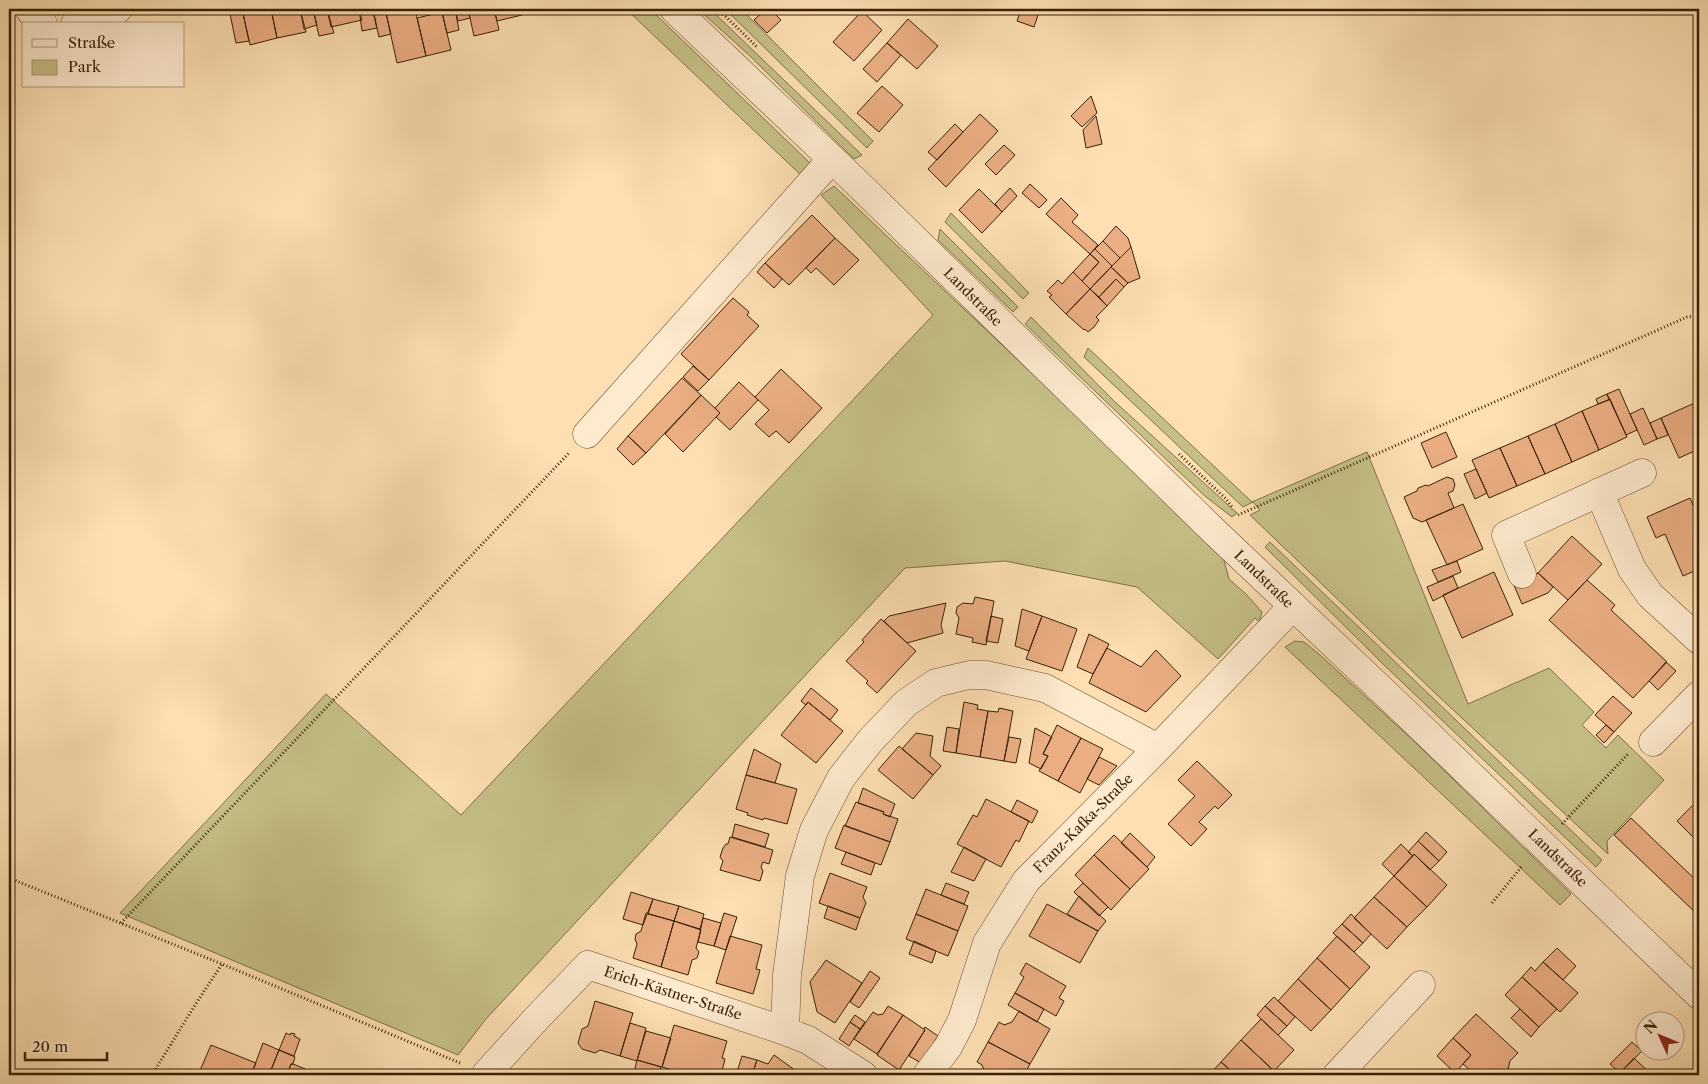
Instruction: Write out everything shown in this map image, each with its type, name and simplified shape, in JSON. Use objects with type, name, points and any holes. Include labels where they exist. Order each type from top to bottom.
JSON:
[{"type":"street","points":[[28,9],[41,22]]},
{"type":"street","points":[[81,22],[118,9]]},
{"type":"street","name":"Landstraße","points":[[674,9],[1217,534],[1699,995]]},
{"type":"street","points":[[587,434],[832,160]]},
{"type":"street","points":[[1522,574],[1506,534],[1642,473]]},
{"type":"street","points":[[1600,492],[1632,569],[1650,595],[1699,640]]},
{"type":"street","name":"Franz-Kafka-Straße","points":[[927,1075],[948,1047],[962,1020],[986,942],[1026,881],[1158,748],[1293,606]]},
{"type":"street","points":[[785,1031],[786,975],[800,876],[814,830],[841,778],[870,740],[906,703],[936,683],[969,675],[986,675],[1045,688],[1158,748]]},
{"type":"street","points":[[1653,742],[1699,695]]},
{"type":"street","name":"Erich-Kästner-Straße","points":[[486,1074],[588,965],[808,1040],[863,1075]]},
{"type":"street","points":[[1337,1075],[1421,985]]},
{"type":"path","points":[[718,9],[760,50]]},
{"type":"path","points":[[1217,534],[1238,515],[1651,332],[1687,317],[1699,316]]},
{"type":"path","points":[[121,923],[587,434]]},
{"type":"path","points":[[1176,452],[1226,499],[1245,522]]},
{"type":"path","points":[[1492,903],[1515,874],[1636,746],[1653,742]]},
{"type":"path","points":[[9,878],[486,1074]]},
{"type":"path","points":[[152,1075],[222,964]]},
{"type":"green space","points":[[626,9],[650,9],[813,166],[804,178]]},
{"type":"green space","points":[[698,9],[710,9],[862,155],[854,159],[749,55]]},
{"type":"green space","points":[[725,9],[741,9],[873,141],[867,148]]},
{"type":"green space","points":[[834,186],[1222,553],[1229,579],[1262,612],[1259,622],[1255,618],[1218,659],[1137,587],[1005,561],[905,568],[486,1019],[458,1055],[120,913],[326,694],[461,815],[933,315],[821,195]]},
{"type":"green space","points":[[951,213],[1029,293],[1023,299],[945,222]]},
{"type":"green space","points":[[940,229],[1018,307],[1013,312],[938,240]]},
{"type":"green space","points":[[1031,317],[1114,401],[1237,513],[1232,517],[1206,497],[1173,466],[1025,324]]},
{"type":"green space","points":[[1088,348],[1252,502],[1367,452],[1468,704],[1549,668],[1594,712],[1582,725],[1606,748],[1618,735],[1664,780],[1607,841],[1608,854],[1435,693],[1250,515],[1260,510],[1253,502],[1243,507],[1084,357]]},
{"type":"green space","points":[[1270,542],[1602,860],[1596,867],[1383,664],[1265,547]]},
{"type":"green space","points":[[1295,641],[1304,642],[1320,655],[1415,742],[1571,894],[1560,905],[1285,647]]},
{"type":"building","points":[[229,9],[242,9],[249,41],[236,43]]},
{"type":"building","points":[[242,9],[271,9],[277,38],[250,45]]},
{"type":"building","points":[[271,9],[300,9],[306,32],[277,38]]},
{"type":"building","points":[[300,9],[313,9],[317,25],[304,29]]},
{"type":"building","points":[[313,9],[327,9],[334,33],[319,36]]},
{"type":"building","points":[[327,9],[359,9],[362,20],[331,27]]},
{"type":"building","points":[[359,9],[373,9],[377,28],[362,31]]},
{"type":"building","points":[[385,9],[415,9],[426,56],[397,63]]},
{"type":"building","points":[[385,9],[391,34],[379,37],[373,12]]},
{"type":"building","points":[[441,9],[455,9],[459,30],[447,33]]},
{"type":"building","points":[[455,9],[468,9],[470,18],[458,21]]},
{"type":"building","points":[[468,9],[494,9],[499,30],[474,36]]},
{"type":"building","points":[[494,9],[521,9],[522,15],[497,21]]},
{"type":"building","points":[[766,9],[770,9],[781,20],[767,33],[754,20]]},
{"type":"building","points":[[1021,9],[1040,9],[1034,27],[1017,21]]},
{"type":"building","points":[[862,11],[882,30],[854,61],[833,42]]},
{"type":"building","points":[[442,12],[451,50],[426,56],[417,18]]},
{"type":"building","points":[[908,19],[938,46],[917,69],[887,43]]},
{"type":"building","points":[[887,43],[901,55],[877,82],[863,69]]},
{"type":"building","points":[[882,86],[903,105],[879,132],[857,113]]},
{"type":"building","points":[[1091,96],[1097,113],[1082,127],[1071,116]]},
{"type":"building","points":[[980,114],[998,131],[946,187],[928,169]]},
{"type":"building","points":[[1096,116],[1102,144],[1086,148],[1083,130]]},
{"type":"building","points":[[955,124],[963,132],[937,160],[928,152]]},
{"type":"building","points":[[1004,145],[1015,155],[996,175],[985,164]]},
{"type":"building","points":[[1030,184],[1047,200],[1039,208],[1022,193]]},
{"type":"building","points":[[1010,188],[1017,196],[1002,212],[995,204]]},
{"type":"building","points":[[979,189],[1002,212],[982,233],[959,210]]},
{"type":"building","points":[[1061,198],[1078,215],[1072,222],[1098,245],[1090,254],[1046,214]]},
{"type":"building","points":[[812,215],[835,238],[789,285],[765,263]]},
{"type":"building","points":[[1116,226],[1128,238],[1131,247],[1120,258],[1103,241]]},
{"type":"building","points":[[835,238],[859,260],[834,285],[816,268],[811,273],[806,268]]},
{"type":"building","points":[[1103,241],[1120,258],[1112,266],[1095,249]]},
{"type":"building","points":[[1131,247],[1140,278],[1128,283],[1111,267]]},
{"type":"building","points":[[1095,249],[1112,266],[1090,289],[1082,281],[1099,262],[1090,254]]},
{"type":"building","points":[[1090,254],[1099,262],[1082,281],[1073,272]]},
{"type":"building","points":[[765,263],[782,279],[774,288],[757,272]]},
{"type":"building","points":[[1111,267],[1128,283],[1124,287],[1116,279],[1099,297],[1090,289]]},
{"type":"building","points":[[1073,272],[1090,289],[1066,314],[1049,297],[1052,295],[1047,291],[1058,280],[1062,284]]},
{"type":"building","points":[[1116,279],[1124,287],[1107,306],[1099,297]]},
{"type":"building","points":[[1090,289],[1107,306],[1096,317],[1099,320],[1088,332],[1066,314]]},
{"type":"building","points":[[733,298],[749,312],[747,315],[759,326],[709,380],[681,354]]},
{"type":"building","points":[[693,366],[709,380],[698,391],[683,377]]},
{"type":"building","points":[[781,369],[822,408],[789,443],[776,431],[769,437],[755,424],[769,410],[755,397]]},
{"type":"building","points":[[682,378],[701,395],[646,453],[628,436]]},
{"type":"building","points":[[739,382],[758,400],[730,430],[716,417],[720,413],[715,408]]},
{"type":"building","points":[[1619,389],[1637,430],[1626,435],[1607,394]]},
{"type":"building","points":[[1607,394],[1609,400],[1598,404],[1596,399]]},
{"type":"building","points":[[701,395],[720,413],[683,452],[665,434]]},
{"type":"building","points":[[1610,399],[1627,437],[1599,450],[1582,411]]},
{"type":"building","points":[[1699,401],[1699,449],[1679,458],[1661,418]]},
{"type":"building","points":[[1643,408],[1657,439],[1644,445],[1630,414]]},
{"type":"building","points":[[1582,411],[1599,450],[1572,462],[1555,424]]},
{"type":"building","points":[[1661,418],[1668,435],[1657,439],[1650,423]]},
{"type":"building","points":[[1555,424],[1572,462],[1545,474],[1528,436]]},
{"type":"building","points":[[1446,432],[1457,457],[1432,468],[1421,443]]},
{"type":"building","points":[[628,436],[646,453],[633,465],[617,449]]},
{"type":"building","points":[[1528,436],[1545,474],[1517,486],[1500,448]]},
{"type":"building","points":[[1500,448],[1517,486],[1489,498],[1472,460]]},
{"type":"building","points":[[1476,469],[1487,493],[1475,499],[1464,474]]},
{"type":"building","points":[[1447,477],[1453,479],[1455,485],[1453,491],[1448,493],[1454,508],[1422,522],[1413,518],[1404,497],[1417,491],[1418,488],[1428,486]]},
{"type":"building","points":[[1690,498],[1699,519],[1699,569],[1683,576],[1665,534],[1656,538],[1647,517]]},
{"type":"building","points":[[1463,504],[1483,549],[1447,565],[1426,520]]},
{"type":"building","points":[[1572,536],[1602,564],[1568,600],[1538,573]]},
{"type":"building","points":[[1457,561],[1461,572],[1438,582],[1432,570]]},
{"type":"building","points":[[1494,572],[1513,615],[1462,638],[1443,595]]},
{"type":"building","points":[[1538,573],[1553,587],[1548,593],[1522,604],[1513,583]]},
{"type":"building","points":[[1453,576],[1458,588],[1433,601],[1427,587]]},
{"type":"building","points":[[1587,580],[1615,605],[1611,610],[1667,662],[1633,698],[1549,620]]},
{"type":"building","points":[[975,597],[994,601],[986,645],[972,642],[973,638],[956,634],[959,618],[956,613],[957,607],[963,603],[973,604]]},
{"type":"building","points":[[946,603],[941,625],[943,633],[907,643],[884,621],[889,616]]},
{"type":"building","points":[[1022,609],[1042,616],[1029,651],[1015,646]]},
{"type":"building","points":[[991,616],[1003,619],[998,643],[986,641]]},
{"type":"building","points":[[1042,616],[1077,629],[1062,671],[1026,659]]},
{"type":"building","points":[[881,619],[916,651],[877,693],[866,683],[868,681],[846,661],[864,642],[862,640]]},
{"type":"building","points":[[1089,634],[1109,644],[1093,674],[1077,667]]},
{"type":"building","points":[[1107,648],[1141,667],[1156,650],[1181,676],[1146,712],[1089,683]]},
{"type":"building","points":[[1666,662],[1676,671],[1658,690],[1649,681]]},
{"type":"building","points":[[811,688],[838,710],[830,720],[808,702],[806,705],[801,701]]},
{"type":"building","points":[[1613,696],[1632,713],[1614,732],[1595,715]]},
{"type":"building","points":[[808,702],[843,731],[816,763],[781,735]]},
{"type":"building","points":[[964,702],[978,705],[977,709],[988,711],[980,757],[956,753]]},
{"type":"building","points":[[999,708],[1013,711],[1004,761],[980,757],[988,711],[998,712]]},
{"type":"building","points":[[1057,725],[1081,738],[1058,781],[1039,771],[1048,756],[1043,754]]},
{"type":"building","points":[[1606,725],[1614,732],[1604,743],[1596,735]]},
{"type":"building","points":[[947,727],[959,729],[956,753],[943,751]]},
{"type":"building","points":[[1035,728],[1052,737],[1043,754],[1048,756],[1041,769],[1029,763]]},
{"type":"building","points":[[916,733],[933,736],[930,756],[941,766],[933,775],[902,749]]},
{"type":"building","points":[[1009,737],[1021,739],[1016,763],[1004,761]]},
{"type":"building","points":[[1081,738],[1103,749],[1080,793],[1058,781]]},
{"type":"building","points":[[899,746],[933,775],[913,799],[878,770]]},
{"type":"building","points":[[754,749],[781,764],[775,783],[746,775]]},
{"type":"building","points":[[1099,757],[1117,766],[1099,785],[1087,779]]},
{"type":"building","points":[[1197,761],[1232,795],[1218,809],[1215,806],[1199,822],[1207,829],[1191,846],[1168,824],[1195,796],[1178,780]]},
{"type":"building","points":[[746,775],[797,789],[787,824],[764,818],[763,820],[736,809]]},
{"type":"building","points":[[863,788],[895,804],[890,817],[883,814],[884,812],[858,803]]},
{"type":"building","points":[[986,799],[1029,821],[1019,842],[1016,840],[1001,867],[957,844],[973,815],[977,817]]},
{"type":"building","points":[[1699,799],[1699,843],[1677,821]]},
{"type":"building","points":[[1017,800],[1038,811],[1032,823],[1011,812]]},
{"type":"building","points":[[856,802],[898,819],[890,842],[845,826]]},
{"type":"building","points":[[1631,818],[1699,883],[1699,916],[1614,835]]},
{"type":"building","points":[[735,824],[769,834],[765,847],[732,837]]},
{"type":"building","points":[[844,825],[890,842],[881,865],[835,848]]},
{"type":"building","points":[[1426,832],[1447,852],[1439,861],[1418,841]]},
{"type":"building","points":[[1130,833],[1155,857],[1147,867],[1121,843]]},
{"type":"building","points":[[1114,835],[1149,869],[1130,889],[1094,855]]},
{"type":"building","points":[[730,837],[773,850],[769,864],[763,862],[760,881],[720,870],[723,861],[720,857]]},
{"type":"building","points":[[1418,841],[1439,861],[1430,870],[1414,854],[1413,856],[1408,852]]},
{"type":"building","points":[[1401,844],[1413,856],[1394,876],[1382,864]]},
{"type":"building","points":[[964,847],[986,859],[974,881],[951,872]]},
{"type":"building","points":[[846,852],[875,863],[871,875],[841,864]]},
{"type":"building","points":[[1414,854],[1447,885],[1427,907],[1394,876]]},
{"type":"building","points":[[1094,855],[1130,889],[1111,910],[1075,875]]},
{"type":"building","points":[[830,873],[867,887],[863,897],[866,903],[860,918],[819,903]]},
{"type":"building","points":[[1394,876],[1427,907],[1407,927],[1374,897]]},
{"type":"building","points":[[946,883],[969,892],[964,904],[941,895]]},
{"type":"building","points":[[1083,883],[1108,907],[1099,916],[1074,892]]},
{"type":"building","points":[[926,889],[968,906],[958,931],[916,914]]},
{"type":"building","points":[[631,892],[653,899],[643,925],[623,919]]},
{"type":"building","points":[[1079,896],[1106,921],[1098,931],[1067,914]]},
{"type":"building","points":[[1374,897],[1407,927],[1387,949],[1354,918]]},
{"type":"building","points":[[653,899],[679,906],[674,921],[648,914]]},
{"type":"building","points":[[1047,904],[1098,931],[1080,963],[1029,936]]},
{"type":"building","points":[[679,906],[704,914],[700,929],[674,921]]},
{"type":"building","points":[[828,906],[860,918],[856,930],[824,918]]},
{"type":"building","points":[[646,913],[674,921],[661,967],[633,958],[637,944],[636,934],[641,931]]},
{"type":"building","points":[[724,913],[737,917],[726,950],[714,946]]},
{"type":"building","points":[[916,914],[958,931],[948,956],[906,939]]},
{"type":"building","points":[[1351,914],[1371,934],[1363,943],[1342,924]]},
{"type":"building","points":[[703,918],[721,923],[714,946],[698,942]]},
{"type":"building","points":[[674,921],[701,930],[696,948],[699,952],[697,958],[692,960],[688,975],[661,967]]},
{"type":"building","points":[[1342,924],[1363,943],[1354,952],[1333,933]]},
{"type":"building","points":[[730,936],[762,945],[756,969],[760,970],[753,994],[716,983]]},
{"type":"building","points":[[1337,936],[1370,967],[1350,989],[1317,958]]},
{"type":"building","points":[[914,941],[936,951],[932,963],[909,954]]},
{"type":"building","points":[[1557,948],[1576,966],[1563,980],[1543,962]]},
{"type":"building","points":[[1317,958],[1350,989],[1331,1010],[1298,979]]},
{"type":"building","points":[[826,960],[862,983],[835,1023],[817,1012],[810,982]]},
{"type":"building","points":[[1543,962],[1578,993],[1560,1012],[1522,977],[1531,967],[1535,971]]},
{"type":"building","points":[[1026,963],[1066,986],[1059,998],[1064,1001],[1056,1016],[1015,993],[1024,977],[1020,974]]},
{"type":"building","points":[[870,971],[880,978],[859,1008],[850,1002]]},
{"type":"building","points":[[1522,977],[1557,1009],[1539,1027],[1505,995]]},
{"type":"building","points":[[1298,979],[1331,1010],[1311,1031],[1278,1001]]},
{"type":"building","points":[[1015,993],[1044,1009],[1037,1022],[1008,1005]]},
{"type":"building","points":[[1274,997],[1295,1017],[1287,1026],[1265,1006]]},
{"type":"building","points":[[595,1001],[633,1013],[620,1056],[600,1050],[595,1053],[582,1049],[578,1043],[582,1029],[588,1026]]},
{"type":"building","points":[[888,1006],[903,1015],[877,1054],[854,1039],[873,1012],[878,1015],[883,1014]]},
{"type":"building","points":[[1265,1006],[1287,1026],[1278,1035],[1257,1015]]},
{"type":"building","points":[[1520,1009],[1539,1027],[1531,1037],[1511,1018]]},
{"type":"building","points":[[1019,1011],[1050,1029],[1030,1064],[988,1042],[999,1022],[1004,1025],[1012,1022]]},
{"type":"building","points":[[1476,1014],[1518,1053],[1510,1061],[1508,1070],[1503,1075],[1476,1075],[1463,1064],[1471,1055],[1453,1038]]},
{"type":"building","points":[[855,1015],[865,1022],[860,1029],[850,1022]]},
{"type":"building","points":[[903,1015],[925,1030],[899,1070],[877,1055]]},
{"type":"building","points":[[1261,1019],[1294,1050],[1274,1071],[1241,1040]]},
{"type":"building","points":[[850,1022],[860,1029],[849,1046],[839,1039]]},
{"type":"building","points":[[630,1023],[646,1028],[637,1061],[620,1056]]},
{"type":"building","points":[[674,1025],[727,1041],[722,1058],[725,1059],[721,1075],[704,1071],[702,1075],[690,1075],[662,1067]]},
{"type":"building","points":[[925,1027],[938,1036],[921,1063],[909,1056]]},
{"type":"building","points":[[646,1031],[671,1038],[662,1067],[637,1060]]},
{"type":"building","points":[[286,1033],[290,1035],[291,1033],[295,1034],[294,1036],[300,1039],[294,1056],[279,1050]]},
{"type":"building","points":[[1453,1038],[1471,1055],[1455,1073],[1437,1056]]},
{"type":"building","points":[[1241,1040],[1274,1071],[1270,1075],[1236,1075],[1221,1062]]},
{"type":"building","points":[[988,1042],[1030,1064],[1024,1075],[990,1075],[985,1073],[982,1065],[977,1062]]},
{"type":"building","points":[[1632,1042],[1636,1046],[1636,1057],[1620,1073],[1610,1064]]},
{"type":"building","points":[[263,1043],[279,1050],[269,1075],[251,1075]]},
{"type":"building","points":[[211,1045],[256,1063],[251,1075],[198,1075]]},
{"type":"building","points":[[279,1050],[295,1057],[293,1064],[291,1064],[287,1075],[269,1075]]},
{"type":"building","points":[[774,1055],[802,1075],[752,1075],[757,1060],[768,1064]]},
{"type":"building","points":[[742,1056],[757,1060],[752,1075],[736,1075]]},
{"type":"building","points":[[1634,1058],[1636,1062],[1652,1075],[1618,1075]]},
{"type":"building","points":[[637,1060],[661,1067],[658,1075],[634,1072]]},
{"type":"building","points":[[1221,1062],[1236,1075],[1209,1075]]},
{"type":"building","points":[[291,1064],[293,1064],[320,1075],[287,1075]]},
{"type":"building","points":[[704,1071],[720,1075],[702,1075]]}]
